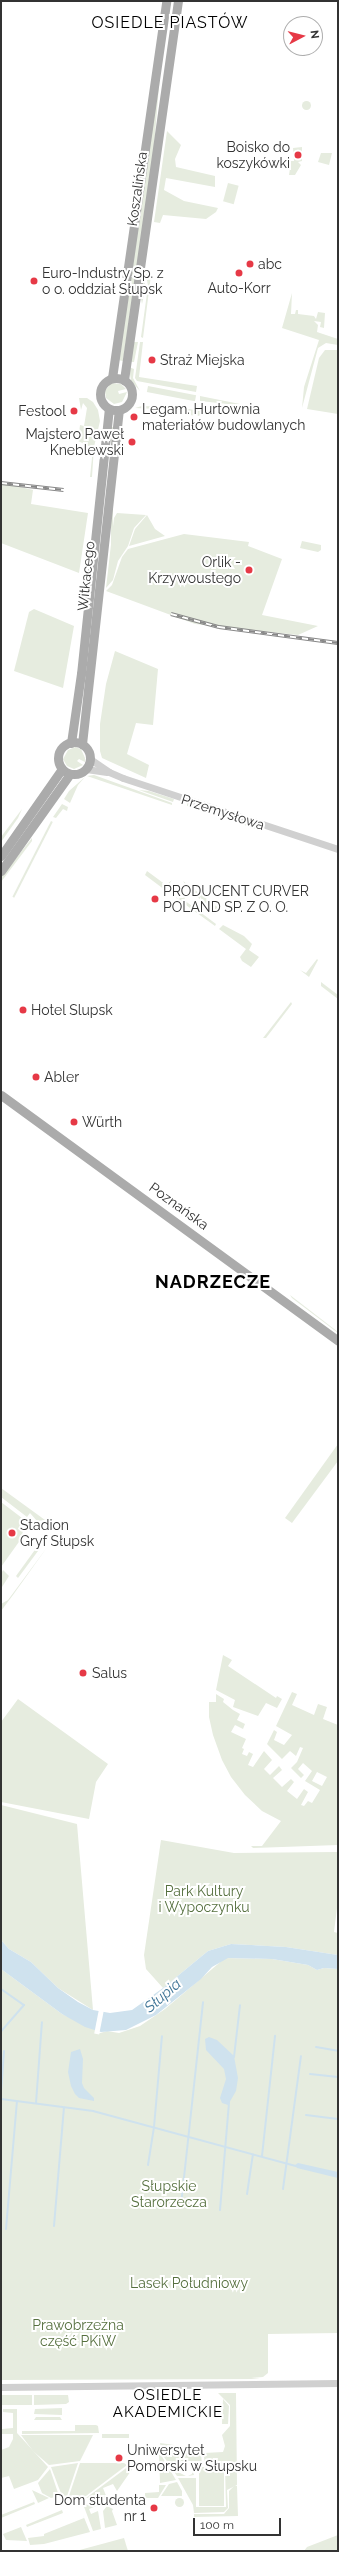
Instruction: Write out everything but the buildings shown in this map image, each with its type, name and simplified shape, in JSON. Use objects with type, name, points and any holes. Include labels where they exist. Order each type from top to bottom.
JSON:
[{"type":"main road","name":"Koszalińska","points":[[112,378],[166,1]]},
{"type":"main road","name":"Koszalińska","points":[[124,380],[178,1]]},
{"type":"main road","points":[[112,378],[124,380],[130,387],[132,396],[128,404],[119,410],[109,409],[101,401],[100,391],[104,383],[112,378]]},
{"type":"main road","name":"Witkacego","points":[[71,743],[85,631],[109,409]]},
{"type":"main road","name":"Witkacego","points":[[82,744],[119,410]]},
{"type":"main road","points":[[71,743],[82,744],[86,748],[90,759],[86,769],[78,774],[66,771],[59,754],[65,745],[71,743]]},
{"type":"main road","points":[[1,856],[66,771]]},
{"type":"main road","points":[[1,871],[66,771]]},
{"type":"main road","name":"Poznańska","points":[[1,1095],[338,1341]]},
{"type":"street","name":"Przemysłowa","points":[[90,759],[109,772]]},
{"type":"street","name":"Przemysłowa","points":[[86,769],[109,772],[338,849]]},
{"type":"street","points":[[1,2387],[338,2383]]},
{"type":"green space","points":[[160,74],[153,159],[123,361],[118,360]]},
{"type":"green space","points":[[304,101],[308,101],[310,105],[308,109],[304,109],[302,107],[302,103]]},
{"type":"green space","points":[[167,131],[181,145],[175,159],[176,167],[215,176],[215,187],[166,178],[164,190],[184,201],[218,208],[216,212],[206,219],[163,215],[160,223],[154,222]]},
{"type":"green space","points":[[302,147],[302,161],[298,162],[301,165],[295,175],[289,175],[291,161],[294,161],[293,148]]},
{"type":"green space","points":[[321,153],[332,153],[329,165],[318,162]]},
{"type":"green space","points":[[228,183],[239,186],[234,204],[223,201]]},
{"type":"green space","points":[[146,274],[151,275],[143,338],[141,337],[148,286]]},
{"type":"green space","points":[[142,276],[146,286],[142,304],[140,293]]},
{"type":"green space","points":[[292,293],[291,314],[295,314],[296,310],[298,310],[298,314],[314,316],[316,319],[318,312],[325,313],[324,328],[320,327],[321,322],[314,321],[318,325],[317,332],[338,339],[338,345],[326,343],[318,348],[302,408],[304,387],[319,340],[282,328]]},
{"type":"green space","points":[[133,342],[138,342],[134,362],[130,362]]},
{"type":"green space","points":[[140,342],[143,342],[139,377],[197,386],[196,392],[137,381],[135,378]]},
{"type":"green space","points":[[325,350],[338,350],[338,414],[307,409],[319,358]]},
{"type":"green space","points":[[129,367],[134,369],[133,378],[140,391],[131,381]]},
{"type":"green space","points":[[111,383],[121,384],[126,389],[118,391],[119,394],[127,392],[122,402],[114,404],[106,398],[105,391]]},
{"type":"green space","points":[[148,386],[196,395],[195,401],[147,392]]},
{"type":"green space","points":[[200,396],[255,407],[200,401]]},
{"type":"green space","points":[[79,398],[87,398],[93,402],[98,410],[100,421],[94,447],[92,477],[90,477],[93,448],[78,441],[80,425],[84,426],[87,408],[83,403],[81,410]]},
{"type":"green space","points":[[142,406],[173,407],[204,411],[203,415],[197,416],[182,414],[180,410],[135,408]]},
{"type":"green space","points":[[111,427],[113,427],[113,570],[111,570]]},
{"type":"green space","points":[[1,482],[33,490],[31,504],[88,513],[79,573],[1,543]]},
{"type":"green space","points":[[117,513],[146,515],[134,528],[128,546],[118,561],[113,580],[106,588],[114,518]]},
{"type":"green space","points":[[147,515],[155,529],[165,536],[129,546],[135,529]]},
{"type":"green space","points":[[184,534],[249,542],[248,546],[282,559],[262,615],[318,626],[298,635],[195,624],[106,591],[112,585],[122,557],[128,549]]},
{"type":"green space","points":[[302,541],[321,545],[321,550],[318,552],[300,548]]},
{"type":"green space","points":[[34,609],[74,626],[63,688],[14,671],[29,612]]},
{"type":"green space","points":[[115,651],[158,669],[153,725],[136,723],[127,754],[149,765],[146,778],[102,758],[100,751],[100,724],[106,684]]},
{"type":"green space","points":[[75,747],[81,749],[85,762],[79,759],[77,761],[83,765],[74,769],[67,766],[63,759],[68,750]]},
{"type":"green space","points":[[94,775],[172,803],[172,805],[87,776]]},
{"type":"green space","points":[[85,777],[78,785],[70,803],[64,799],[69,791]]},
{"type":"green space","points":[[139,790],[149,791],[174,799],[173,802]]},
{"type":"green space","points":[[187,803],[215,812],[217,816],[187,806]]},
{"type":"green space","points":[[62,804],[68,807],[67,811],[63,809],[56,818],[53,817]]},
{"type":"green space","points":[[22,809],[18,818],[1,842],[1,837]]},
{"type":"green space","points":[[239,820],[262,828],[261,831],[238,823]]},
{"type":"green space","points":[[51,821],[53,822],[14,898],[12,897]]},
{"type":"green space","points":[[32,838],[32,841],[1,882],[1,877]]},
{"type":"green space","points":[[147,871],[166,885],[172,880],[165,890],[145,875]]},
{"type":"green space","points":[[183,881],[220,909],[220,911],[216,911],[189,891]]},
{"type":"green space","points":[[176,892],[174,895],[178,899],[186,896],[184,900],[216,924],[215,926],[172,895]]},
{"type":"green space","points":[[223,925],[244,936],[252,944],[249,950],[259,957],[251,967],[242,961],[240,957],[246,949],[219,929]]},
{"type":"green space","points":[[317,959],[318,960],[309,977],[300,970],[306,973]]},
{"type":"green space","points":[[321,982],[338,995],[338,999],[321,986]]},
{"type":"green space","points":[[291,1002],[292,1004],[266,1038],[263,1038]]},
{"type":"green space","points":[[159,1190],[179,1205],[177,1207],[161,1195]]},
{"type":"green space","points":[[290,1295],[338,1332],[338,1333],[292,1298]]},
{"type":"green space","points":[[338,1444],[338,1461],[292,1523],[285,1518]]},
{"type":"green space","points":[[1,1488],[45,1520],[37,1521],[30,1513],[27,1517],[1,1497]]},
{"type":"green space","name":"Stadion Gryf Słupsk","points":[[1,1502],[22,1518],[24,1527],[21,1539],[1,1567]]},
{"type":"green space","points":[[48,1546],[1,1611],[1,1604],[8,1600]]},
{"type":"green space","points":[[37,1547],[38,1551],[18,1578],[16,1576]]},
{"type":"green space","points":[[3,1570],[9,1576],[2,1587],[1,1574]]},
{"type":"green space","points":[[223,1655],[232,1660],[228,1666],[276,1698],[277,1696],[282,1699],[277,1708],[266,1703],[258,1716],[233,1707],[235,1700],[216,1690]]},
{"type":"green space","points":[[292,1692],[297,1694],[292,1705],[314,1715],[318,1704],[327,1707],[323,1719],[338,1725],[338,1845],[253,1848],[251,1846],[262,1846],[281,1821],[262,1811],[245,1795],[231,1777],[222,1760],[213,1735],[209,1717],[209,1702],[216,1702],[216,1694],[224,1699],[223,1702],[240,1714],[237,1720],[245,1724],[243,1729],[235,1725],[231,1732],[246,1739],[242,1748],[244,1749],[242,1754],[247,1756],[249,1752],[253,1754],[248,1765],[253,1767],[264,1751],[272,1760],[264,1769],[270,1775],[279,1766],[282,1770],[273,1778],[282,1787],[291,1779],[294,1782],[287,1791],[297,1799],[304,1789],[308,1792],[301,1805],[304,1806],[308,1801],[312,1803],[320,1790],[305,1781],[312,1771],[303,1763],[298,1769],[304,1775],[301,1778],[291,1768],[297,1762],[303,1748],[300,1747],[296,1756],[290,1751],[282,1759],[267,1744],[274,1730],[277,1732],[274,1740],[284,1745],[292,1735],[276,1726]],"holes":[[[317,1772],[327,1777],[322,1786],[312,1781]]]},
{"type":"green space","points":[[18,1699],[108,1764],[96,1782],[89,1819],[1,1802],[1,1722]]},
{"type":"green space","points":[[1,1805],[77,1824],[93,2010],[58,1988],[31,1962],[9,1949],[1,1940]]},
{"type":"green space","name":"Park Kultury i Wypoczynku","points":[[161,1840],[234,1853],[337,1852],[338,1900],[334,1932],[338,1933],[338,1955],[286,1947],[231,1944],[208,1951],[163,1988],[146,1969],[144,1955]]},
{"type":"green space","name":"Słupskie Starorzecza","points":[[225,1958],[272,1959],[308,1965],[317,1970],[324,1968],[338,1969],[338,2333],[268,2334],[268,2373],[263,2377],[251,2378],[260,2379],[1,2380],[1,1969],[62,2014],[96,2030],[97,2034],[107,2031],[119,2033],[140,2026],[165,2009]]},
{"type":"green space","points":[[218,2393],[236,2393],[237,2485],[227,2490],[228,2508],[224,2512],[194,2513],[193,2505],[178,2478],[196,2478],[196,2507],[226,2507],[225,2466],[205,2466],[204,2457],[204,2453],[223,2452],[225,2446],[222,2435],[230,2426],[230,2405]]},
{"type":"green space","points":[[1,2395],[32,2395],[32,2405],[1,2405]]},
{"type":"green space","points":[[34,2395],[68,2395],[69,2402],[66,2404],[34,2405]]},
{"type":"green space","points":[[223,2399],[229,2406],[228,2424],[222,2424]]},
{"type":"green space","points":[[62,2408],[62,2415],[34,2414],[35,2409]]},
{"type":"green space","points":[[3,2409],[17,2409],[17,2433],[48,2467],[38,2480],[14,2489],[9,2476],[1,2478],[1,2450],[9,2447],[13,2439],[13,2434],[2,2434],[2,2429],[13,2428],[13,2413],[3,2412]]},
{"type":"green space","points":[[36,2417],[60,2417],[62,2420],[34,2420]]},
{"type":"green space","points":[[75,2425],[96,2425],[98,2426],[99,2433],[22,2434],[22,2431],[75,2431]]},
{"type":"green space","points":[[102,2434],[129,2434],[129,2438],[102,2438]]},
{"type":"green space","points":[[21,2435],[93,2435],[80,2461],[49,2465],[33,2451]]},
{"type":"green space","points":[[160,2443],[174,2445],[177,2453],[201,2452],[202,2466],[194,2466],[194,2475],[188,2476],[192,2474],[193,2462],[181,2461],[180,2473],[186,2476],[177,2476],[162,2454]]},
{"type":"green space","points":[[159,2455],[161,2455],[176,2480],[160,2483]]},
{"type":"green space","points":[[78,2463],[67,2496],[62,2496],[51,2467]]},
{"type":"green space","points":[[80,2463],[124,2463],[127,2465],[86,2496],[69,2496]]},
{"type":"green space","points":[[129,2466],[133,2468],[117,2491],[113,2484],[103,2488],[107,2498],[86,2498]]},
{"type":"green space","points":[[199,2467],[224,2467],[224,2506],[199,2506]]},
{"type":"green space","points":[[50,2469],[59,2496],[51,2498],[42,2493],[38,2483]]},
{"type":"green space","points":[[177,2482],[182,2491],[182,2496],[161,2496],[169,2484]]},
{"type":"green space","points":[[159,2485],[166,2485],[158,2498],[145,2498],[145,2493],[159,2492]]},
{"type":"green space","points":[[234,2486],[237,2486],[238,2516],[194,2517],[194,2514],[224,2514],[229,2508],[229,2491]]},
{"type":"green space","points":[[32,2490],[49,2498],[38,2503]]},
{"type":"green space","points":[[32,2497],[35,2504],[1,2518],[1,2515],[34,2502]]},
{"type":"green space","points":[[177,2498],[181,2498],[183,2502],[181,2506],[177,2506],[175,2504],[175,2500]]},
{"type":"green space","points":[[83,2504],[96,2506],[89,2509],[91,2514],[98,2511],[101,2529],[93,2531]]},
{"type":"green space","points":[[107,2506],[113,2509],[112,2511],[117,2525],[105,2528],[103,2511]]},
{"type":"green space","points":[[62,2510],[63,2513],[27,2527],[26,2525]]},
{"type":"green space","points":[[83,2515],[90,2532],[44,2544],[30,2545],[28,2538],[44,2536],[44,2534],[84,2518]]},
{"type":"green space","points":[[21,2527],[27,2541],[6,2540],[3,2534]]},
{"type":"green space","points":[[338,2535],[338,2551],[304,2551],[307,2547]]},
{"type":"green space","points":[[124,2538],[128,2551],[76,2551]]},
{"type":"water","name":"Słupia","points":[[1,1940],[9,1949],[31,1962],[58,1988],[78,2002],[93,2010],[110,2013],[132,2010],[163,1988],[208,1951],[231,1944],[286,1947],[338,1955],[338,1969],[324,1968],[317,1970],[308,1965],[272,1959],[228,1958],[212,1967],[201,1979],[156,2015],[126,2030],[101,2032],[85,2027],[62,2014],[1,1969]]},
{"type":"water","points":[[209,2037],[217,2040],[234,2056],[238,2078],[236,2091],[228,2105],[222,2103],[220,2098],[226,2079],[224,2069],[206,2050],[205,2039]]},
{"type":"water","points":[[80,2049],[83,2059],[82,2083],[84,2088],[94,2098],[94,2101],[79,2098],[71,2086],[68,2072],[71,2052]]},
{"type":"water","points":[[298,2163],[338,2172],[338,2178],[297,2168],[295,2165]]},
{"type":"pier","points":[[99,2009],[104,2010],[99,2034],[94,2034]]},
{"type":"waterway","points":[[1,1989],[24,2005],[1,2031]]},
{"type":"waterway","points":[[181,2205],[203,2002]]},
{"type":"waterway","points":[[234,2057],[240,2005]]},
{"type":"waterway","points":[[36,2103],[42,2022]]},
{"type":"waterway","points":[[148,2165],[154,2127],[162,2036]]},
{"type":"waterway","points":[[262,2156],[275,2036]]},
{"type":"waterway","points":[[316,2047],[338,2051]]},
{"type":"waterway","points":[[1,2092],[4,2051]]},
{"type":"waterway","points":[[283,2189],[301,2056]]},
{"type":"waterway","points":[[310,2074],[338,2077]]},
{"type":"waterway","points":[[1,2099],[93,2111],[296,2166]]},
{"type":"waterway","points":[[6,2229],[17,2101]]},
{"type":"waterway","points":[[220,2210],[229,2102]]},
{"type":"waterway","points":[[54,2226],[64,2107]]},
{"type":"waterway","points":[[306,2115],[338,2119]]},
{"type":"waterway","points":[[247,2194],[253,2154]]},
{"type":"railway","points":[[1,483],[64,490]]},
{"type":"railway","points":[[171,614],[219,627],[338,643]]},
{"type":"place","name":"Boisko do koszykówki","points":[[298,155]]},
{"type":"place","name":"abc","points":[[250,264]]},
{"type":"place","name":"Auto-Korr","points":[[239,273]]},
{"type":"place","name":"Euro-Industry Sp. z o o. oddział Słupsk","points":[[34,281]]},
{"type":"place","name":"Straż Miejska","points":[[152,360]]},
{"type":"place","name":"Festool","points":[[74,411]]},
{"type":"place","name":"Legam. Hurtownia materiałów budowlanych","points":[[134,417]]},
{"type":"place","name":"Majstero Paweł Kneblewski","points":[[132,442]]},
{"type":"place","name":"Orlik - Krzywoustego","points":[[249,570]]},
{"type":"place","name":"PRODUCENT CURVER POLAND SP. Z O. O.","points":[[155,899]]},
{"type":"place","name":"Hotel Slupsk","points":[[23,1010]]},
{"type":"place","name":"Abler","points":[[36,1077]]},
{"type":"place","name":"Würth","points":[[74,1122]]},
{"type":"place","name":"Stadion Gryf Słupsk","points":[[12,1533]]},
{"type":"place","name":"Salus","points":[[83,1673]]},
{"type":"place","name":"Uniwersytet Pomorski w Słupsku","points":[[119,2458]]},
{"type":"place","name":"Dom studenta nr 1","points":[[154,2508]]},
{"type":"district","name":"OSIEDLE PIASTÓW","points":[[170,23]]},
{"type":"district","name":"NADRZECZE","points":[[213,1282]]},
{"type":"district","name":"OSIEDLE AKADEMICKIE","points":[[168,2404]]},
{"type":"park label","name":"Lasek Południowy","points":[[189,2283]]},
{"type":"park label","name":"Prawobrzeżna część PKiW","points":[[78,2334]]}]
